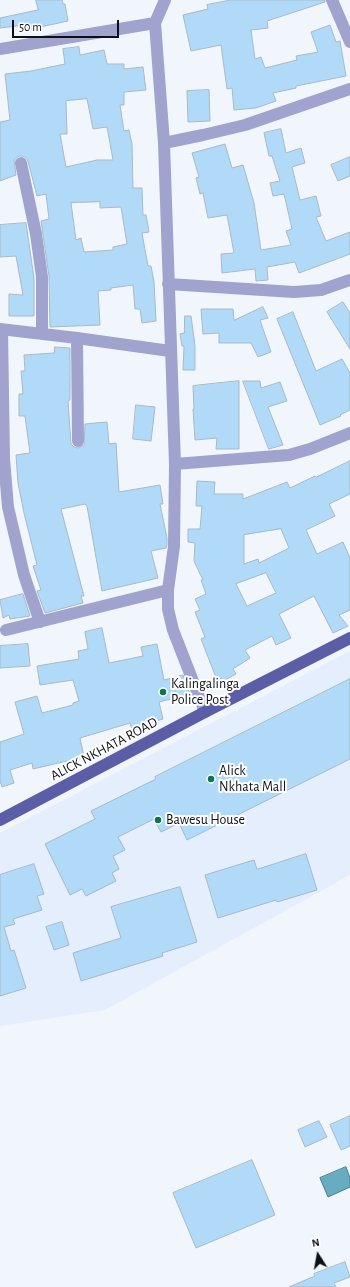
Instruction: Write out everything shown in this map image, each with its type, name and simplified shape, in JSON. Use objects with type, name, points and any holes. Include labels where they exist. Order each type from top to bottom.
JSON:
[{"type":"main road","name":"ALICK NKHATA ROAD","points":[[0,820],[205,712],[350,638]]},
{"type":"street","points":[[165,0],[156,23],[164,143],[175,464],[174,546],[168,590],[168,608],[173,630],[205,712]]},
{"type":"street","points":[[332,0],[350,42]]},
{"type":"street","points":[[0,49],[156,23]]},
{"type":"street","points":[[164,143],[245,125],[350,89]]},
{"type":"street","points":[[21,163],[36,234],[42,277],[42,334]]},
{"type":"street","points":[[168,284],[294,292],[321,290],[350,280]]},
{"type":"street","points":[[40,622],[24,575],[8,507],[4,459],[1,329],[170,351]]},
{"type":"street","points":[[78,338],[78,441]]},
{"type":"street","points":[[175,464],[289,455],[310,449],[350,433]]},
{"type":"street","points":[[6,630],[168,590]]},
{"type":"shaded area","points":[[350,651],[350,875],[105,1010],[0,1026],[0,833]]},
{"type":"water","points":[[346,1167],[350,1178],[350,1187],[328,1197],[320,1178]]},
{"type":"building","points":[[36,0],[62,0],[63,4],[65,4],[68,21],[26,30],[25,25],[0,28],[0,18],[38,10]]},
{"type":"building","points":[[231,0],[325,0],[325,2],[267,21],[268,28],[251,30],[255,59],[261,57],[265,68],[297,60],[296,56],[318,52],[311,32],[330,25],[336,42],[340,41],[346,76],[296,86],[296,88],[273,93],[276,101],[256,108],[234,110],[232,88],[227,89],[221,45],[191,51],[183,15],[208,9],[207,5]]},
{"type":"building","points":[[79,47],[80,55],[104,50],[107,64],[124,64],[124,69],[143,67],[146,90],[124,92],[124,105],[120,105],[124,131],[129,130],[132,144],[133,188],[142,188],[143,215],[146,215],[149,232],[142,233],[148,266],[151,266],[154,282],[156,321],[142,323],[140,309],[135,309],[133,285],[111,288],[111,290],[98,291],[100,325],[50,327],[49,276],[41,221],[49,219],[46,194],[37,196],[28,161],[23,156],[19,156],[14,160],[16,175],[0,181],[0,122],[10,120],[5,74],[31,71],[65,64],[63,49]],"holes":[[[87,99],[93,129],[107,127],[113,160],[97,160],[66,167],[60,134],[67,134],[66,101]],[[100,202],[100,208],[121,207],[127,244],[113,247],[113,250],[84,252],[81,238],[76,240],[71,203]]]},
{"type":"building","points":[[209,90],[210,121],[188,122],[187,91]]},
{"type":"building","points":[[281,129],[286,153],[301,148],[305,163],[292,167],[300,200],[316,196],[321,216],[316,217],[326,241],[350,232],[350,254],[299,273],[295,262],[267,267],[268,280],[256,281],[255,269],[222,273],[221,254],[234,253],[227,215],[208,218],[203,193],[200,194],[196,178],[199,177],[192,153],[225,144],[232,168],[243,165],[254,203],[261,250],[291,245],[286,231],[292,229],[284,194],[273,196],[270,183],[280,181],[272,156],[269,156],[264,133]]},
{"type":"building","points":[[350,157],[350,176],[338,181],[331,165]]},
{"type":"building","points":[[26,223],[34,278],[34,316],[9,316],[9,294],[23,295],[16,256],[0,257],[0,225]]},
{"type":"building","points":[[343,302],[350,313],[350,349],[327,312]]},
{"type":"building","points":[[263,307],[268,318],[260,320],[271,352],[258,357],[251,343],[219,343],[219,333],[203,334],[201,309],[233,309],[234,320]]},
{"type":"building","points":[[293,312],[316,371],[342,359],[350,373],[350,410],[340,415],[341,416],[320,425],[277,319]]},
{"type":"building","points":[[185,316],[191,316],[195,346],[195,370],[183,370],[184,346],[182,346],[180,334],[184,333]]},
{"type":"building","points":[[55,347],[70,348],[70,400],[68,401],[71,444],[78,448],[84,445],[85,424],[107,422],[109,444],[116,443],[119,492],[160,485],[163,504],[160,504],[167,545],[166,548],[151,551],[158,578],[102,591],[87,506],[85,504],[61,509],[84,596],[81,596],[83,603],[45,613],[37,591],[41,590],[33,566],[37,565],[18,483],[16,455],[30,453],[25,416],[19,416],[19,394],[23,394],[21,371],[25,371],[24,355],[54,353]]},
{"type":"building","points":[[239,381],[239,449],[216,449],[217,438],[195,440],[193,386]]},
{"type":"building","points":[[243,381],[260,381],[261,388],[280,382],[287,401],[268,407],[283,445],[269,449]]},
{"type":"building","points":[[136,405],[155,407],[151,441],[133,439]]},
{"type":"building","points":[[350,461],[350,494],[329,504],[335,516],[306,530],[317,554],[343,542],[350,558],[350,610],[339,615],[348,626],[333,633],[314,596],[279,614],[291,638],[276,645],[272,636],[245,650],[250,658],[233,669],[236,674],[223,681],[222,678],[217,680],[201,639],[205,637],[195,612],[200,610],[195,599],[206,594],[201,580],[203,580],[194,561],[195,543],[188,542],[188,529],[200,529],[202,506],[196,506],[197,481],[215,482],[214,494],[243,494],[243,499],[287,482],[290,488],[315,476],[316,477]],"holes":[[[281,529],[289,548],[259,563],[258,559],[244,564],[244,535]],[[266,573],[276,593],[247,606],[236,584]]]},
{"type":"building","points":[[23,594],[30,616],[10,619],[9,615],[3,618],[0,600]]},
{"type":"building","points":[[102,628],[109,663],[143,656],[141,647],[157,644],[164,680],[183,675],[190,694],[159,702],[163,719],[145,724],[145,726],[132,730],[130,723],[80,738],[84,757],[33,769],[32,763],[10,770],[14,783],[2,787],[0,781],[0,742],[24,734],[15,702],[37,696],[42,713],[73,705],[73,703],[79,701],[73,680],[40,685],[37,666],[79,659],[78,651],[88,649],[85,632]]},
{"type":"building","points":[[28,644],[30,666],[0,668],[0,646]]},
{"type":"building","points":[[350,679],[350,759],[187,840],[179,823],[161,832],[154,819],[118,837],[125,850],[113,856],[119,869],[112,873],[116,881],[86,896],[82,889],[70,895],[45,844],[95,819],[91,811],[156,779],[155,777]]},
{"type":"building","points":[[306,854],[317,890],[277,902],[276,900],[218,918],[205,875],[254,860],[257,869]]},
{"type":"building","points":[[34,864],[44,894],[37,896],[42,910],[13,919],[15,924],[4,927],[11,951],[14,950],[26,988],[0,996],[0,875]]},
{"type":"building","points":[[180,887],[197,942],[162,953],[163,956],[81,981],[73,953],[121,938],[111,907]]},
{"type":"building","points":[[62,922],[69,945],[54,950],[46,927]]},
{"type":"building","points":[[350,1116],[350,1146],[341,1150],[330,1125]]},
{"type":"building","points":[[319,1121],[327,1137],[305,1147],[298,1130]]},
{"type":"building","points":[[252,1160],[275,1215],[196,1248],[173,1193]]},
{"type":"building","points":[[345,1262],[350,1277],[334,1283],[336,1287],[289,1287],[315,1276],[314,1274]]},
{"type":"place","name":"Kalingalinga Police Post","points":[[163,692]]},
{"type":"place","name":"Alick Nkhata Mall","points":[[211,779]]},
{"type":"place","name":"Bawesu House","points":[[158,820]]}]
